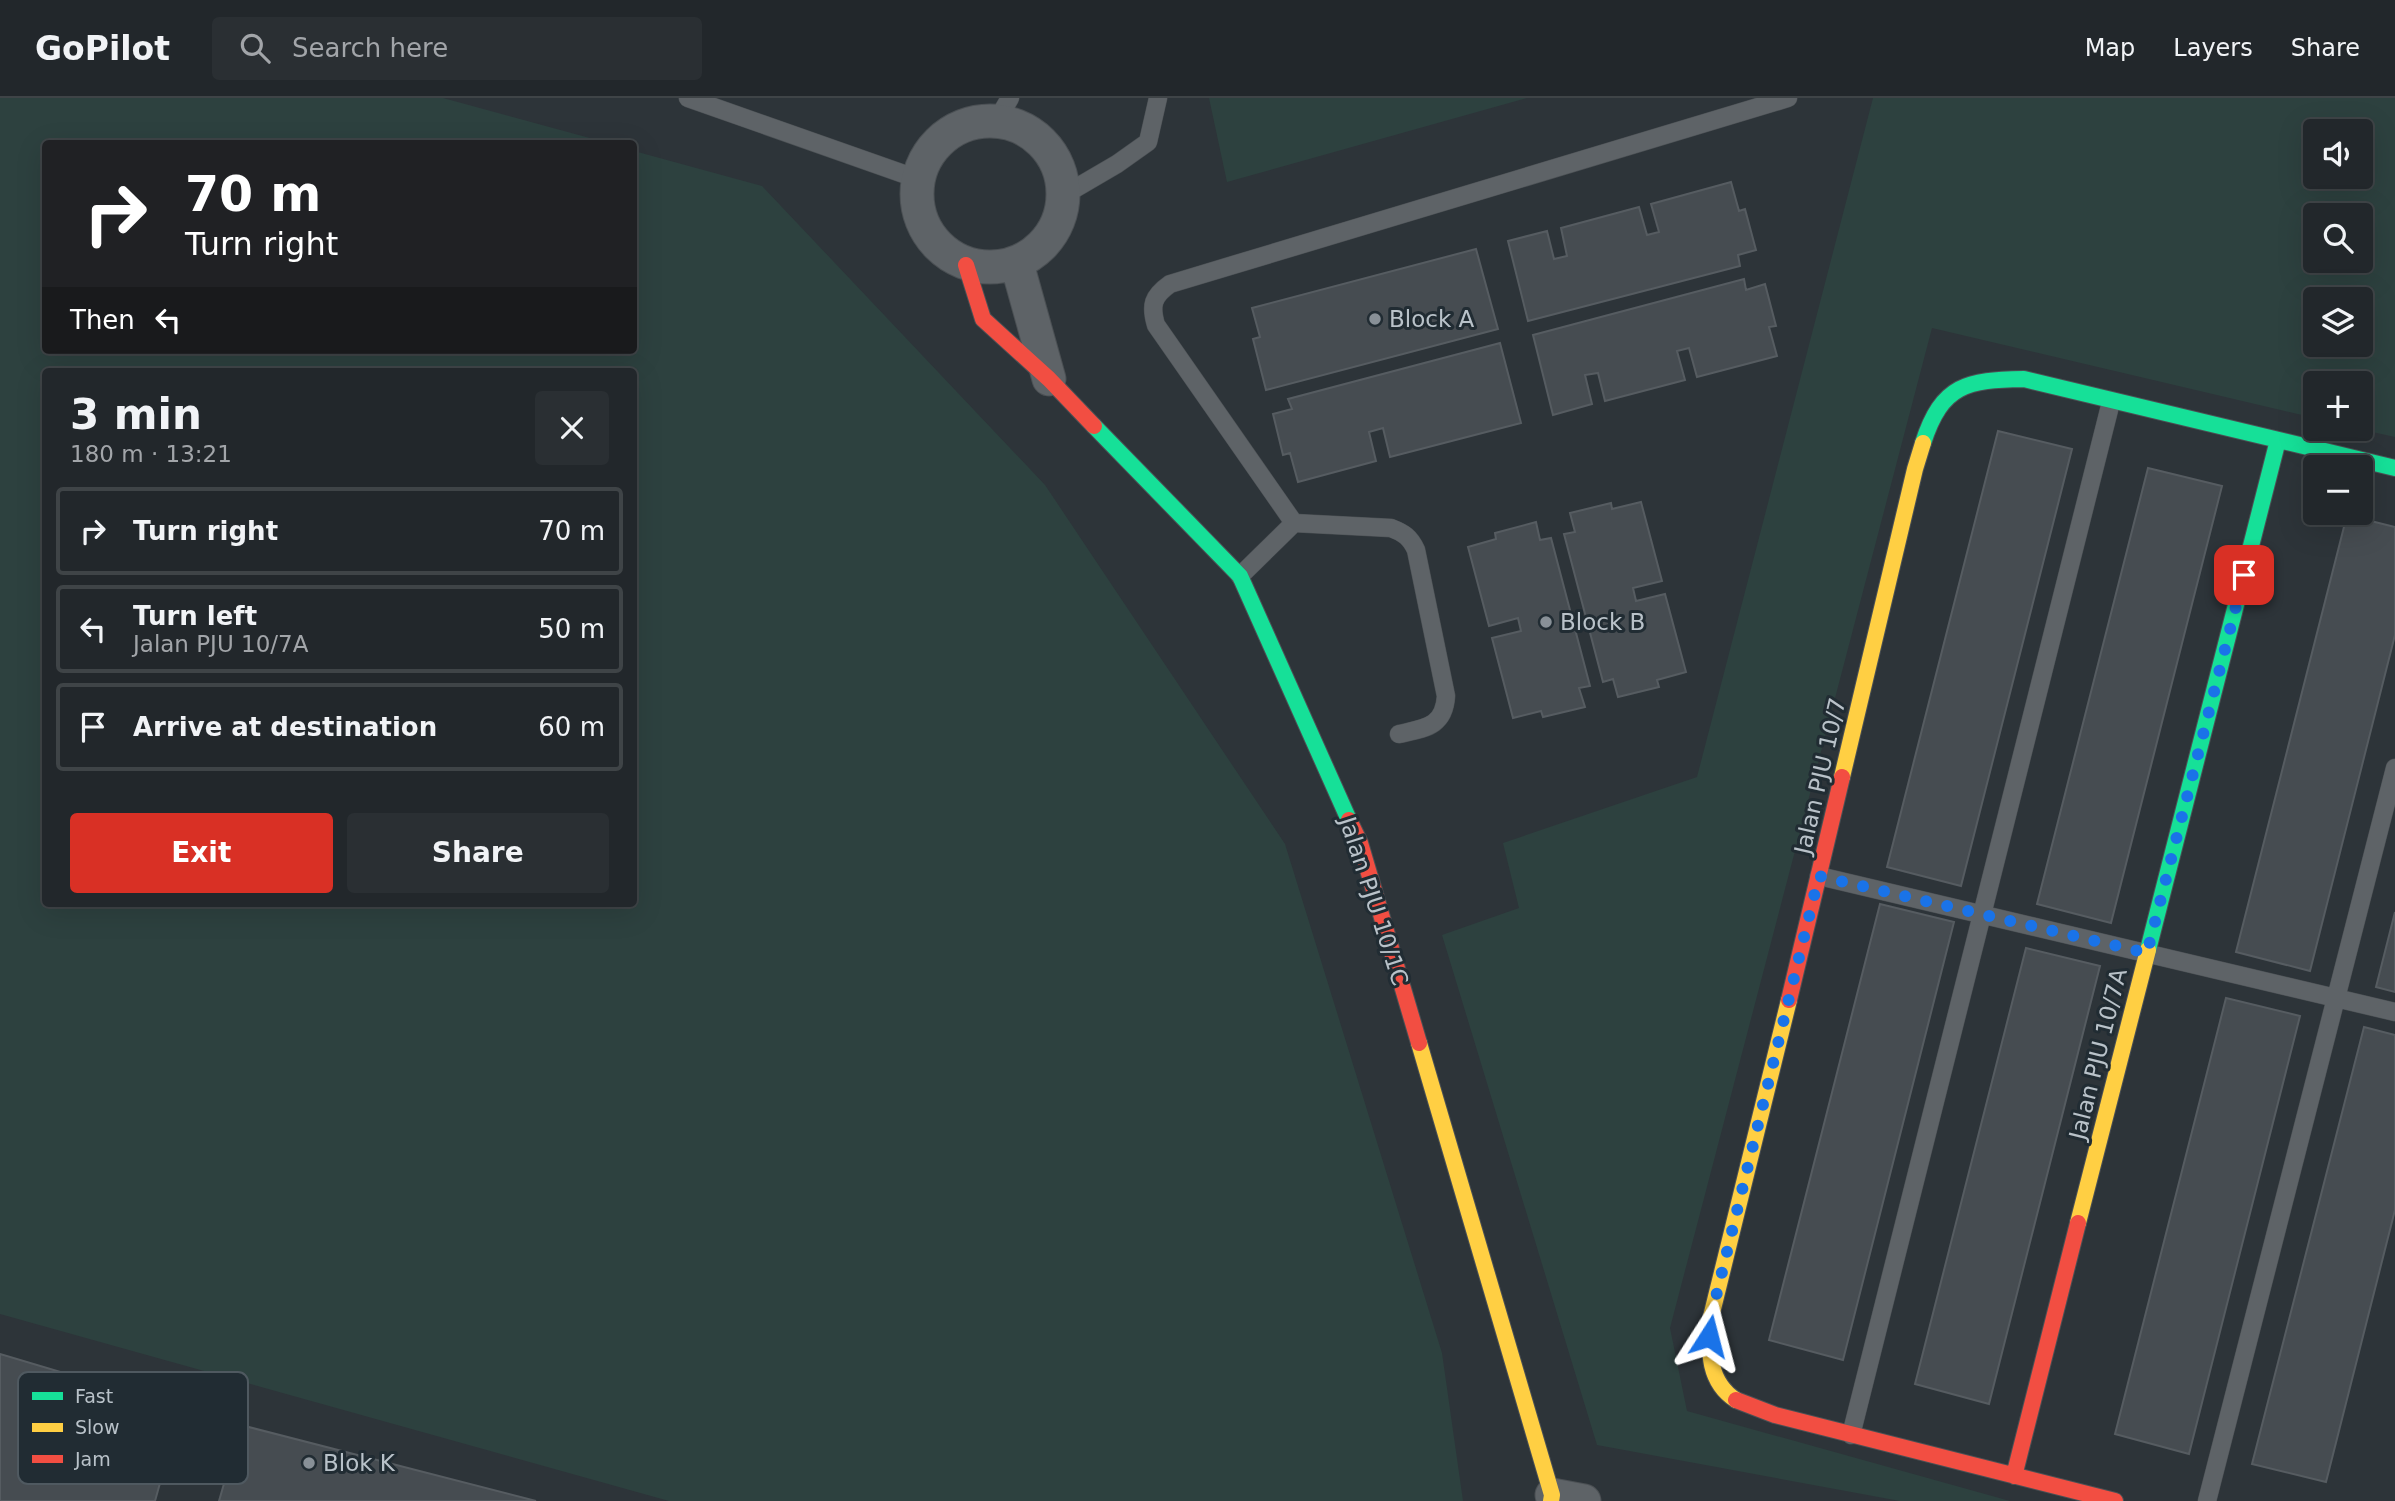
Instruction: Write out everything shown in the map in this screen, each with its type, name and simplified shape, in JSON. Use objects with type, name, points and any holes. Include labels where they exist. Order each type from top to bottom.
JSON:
[{"type":"street","points":[[1003,109],[1031,132],[1056,159],[1064,195],[1051,237],[1017,264],[966,265],[936,246],[924,225],[919,215],[918,179],[933,147],[962,125],[1003,109]]},
{"type":"street","name":"Jalan PJU 10/1C","points":[[1017,264],[1049,379]]},
{"type":"street","name":"Jalan PJU 10/1C","points":[[966,265],[983,319],[1049,379],[1240,576],[1360,843],[1551,1498]]},
{"type":"street","name":"Jalan PJU 10/7","points":[[1851,1435],[1754,1408],[1727,1395],[1714,1376],[1708,1352],[1710,1321],[1916,469],[1929,425],[1947,396],[1982,380],[2024,379],[2111,402]]},
{"type":"street","points":[[2111,402],[2395,468]]},
{"type":"street","name":"Jalan PJU 10/7A","points":[[2014,1476],[2278,440]]},
{"type":"street","points":[[1851,1435],[2115,1501]]},
{"type":"street","points":[[1551,1498],[1584,1501]]},
{"type":"lane","points":[[688,98],[918,179]]},
{"type":"lane","points":[[1064,195],[1148,142],[1158,98]]},
{"type":"lane","points":[[1294,523],[1156,325],[1151,309],[1157,294],[1170,284],[1788,98]]},
{"type":"lane","points":[[1851,1435],[2111,402]]},
{"type":"lane","points":[[1240,576],[1294,523],[1391,528],[1411,538],[1416,550],[1446,696],[1445,710],[1438,721],[1426,728],[1399,734]]},
{"type":"lane","points":[[2207,1501],[2395,768]]},
{"type":"lane","points":[[1819,876],[2395,1012]]},
{"type":"green space","points":[[0,98],[443,98],[597,140],[42,140],[42,354],[637,354],[637,152],[762,186],[1045,485],[1285,844],[1442,1353],[1463,1501],[669,1501],[248,1383],[248,1372],[207,1372],[0,1314]]},
{"type":"green space","points":[[1209,98],[1527,98],[1227,182]]},
{"type":"green space","points":[[1873,98],[2395,98],[2395,437],[2373,432],[2373,371],[2303,371],[2303,415],[1932,328],[1670,1328],[1687,1411],[2010,1501],[1900,1501],[1597,1445],[1442,935],[1519,908],[1503,843],[1697,777]]},
{"type":"building","name":"Block A","points":[[1731,182],[1739,211],[1745,209],[1756,250],[1738,255],[1740,266],[1528,321],[1508,241],[1547,231],[1554,259],[1567,256],[1561,228],[1639,207],[1647,235],[1659,232],[1651,204]]},
{"type":"building","name":"Block A","points":[[1476,249],[1498,329],[1266,390],[1253,339],[1260,337],[1252,308]]},
{"type":"building","name":"Block A","points":[[1744,279],[1746,290],[1765,284],[1776,326],[1769,327],[1777,356],[1697,377],[1689,348],[1677,351],[1685,380],[1605,401],[1598,373],[1585,375],[1592,404],[1553,415],[1533,335]]},
{"type":"building","name":"Block A","points":[[1500,343],[1521,423],[1390,457],[1383,428],[1369,432],[1376,461],[1298,482],[1290,453],[1283,455],[1273,414],[1292,409],[1288,399]]},
{"type":"building","points":[[1998,431],[2072,449],[1961,886],[1887,867]]},
{"type":"building","points":[[2148,468],[2222,486],[2111,923],[2037,904]]},
{"type":"building","name":"Block B","points":[[1641,502],[1662,581],[1633,588],[1636,601],[1665,594],[1686,672],[1657,680],[1659,687],[1618,697],[1613,679],[1603,682],[1564,534],[1575,532],[1570,513],[1611,503],[1612,509]]},
{"type":"building","name":"Block B","points":[[1536,522],[1540,540],[1551,538],[1590,686],[1579,688],[1585,707],[1543,717],[1541,711],[1513,718],[1492,638],[1521,631],[1518,618],[1489,626],[1468,547],[1496,539],[1495,533]]},
{"type":"building","points":[[2373,522],[2395,527],[2395,635],[2310,971],[2236,952],[2344,525],[2373,525]]},
{"type":"building","points":[[1880,904],[1954,922],[1843,1360],[1769,1340]]},
{"type":"building","points":[[2395,912],[2395,992],[2376,987]]},
{"type":"building","points":[[2026,948],[2100,966],[1989,1404],[1915,1384]]},
{"type":"building","points":[[2226,998],[2300,1016],[2189,1454],[2115,1434]]},
{"type":"building","points":[[2364,1027],[2395,1035],[2395,1210],[2326,1482],[2252,1464]]},
{"type":"building","points":[[0,1354],[60,1372],[18,1372],[18,1484],[160,1484],[155,1501],[0,1501]]},
{"type":"building","name":"Blok K","points":[[248,1427],[536,1501],[219,1501],[224,1484],[248,1484]]},
{"type":"traffic: fast","points":[[1923,443],[1939,408],[1959,389],[1987,381],[2024,379],[2395,468]]},
{"type":"traffic: fast","points":[[1094,426],[1240,576],[1349,820]]},
{"type":"traffic: fast","points":[[2148,950],[2278,440]]},
{"type":"traffic: slow","points":[[1842,777],[1923,443]]},
{"type":"traffic: slow","points":[[2078,1223],[2148,950]]},
{"type":"traffic: slow","points":[[1736,1400],[1727,1393],[1715,1375],[1710,1355],[1710,1321],[1789,1000]]},
{"type":"traffic: slow","points":[[1419,1043],[1552,1495],[1551,1501]]},
{"type":"traffic: jam","points":[[966,265],[983,319],[1049,379],[1094,426]]},
{"type":"traffic: jam","points":[[1789,1000],[1842,777]]},
{"type":"traffic: jam","points":[[1349,820],[1360,843],[1419,1043]]},
{"type":"traffic: jam","points":[[2014,1476],[2078,1223]]},
{"type":"traffic: jam","points":[[1736,1400],[1775,1415],[2115,1501]]},
{"type":"place","name":"Block A","points":[[1375,319]]},
{"type":"place","name":"Block B","points":[[1546,622]]},
{"type":"place","name":"Blok K","points":[[309,1463]]},
{"type":"route","points":[[1709,1336],[1710,1321],[1819,876],[2147,953],[2244,575]]}]
